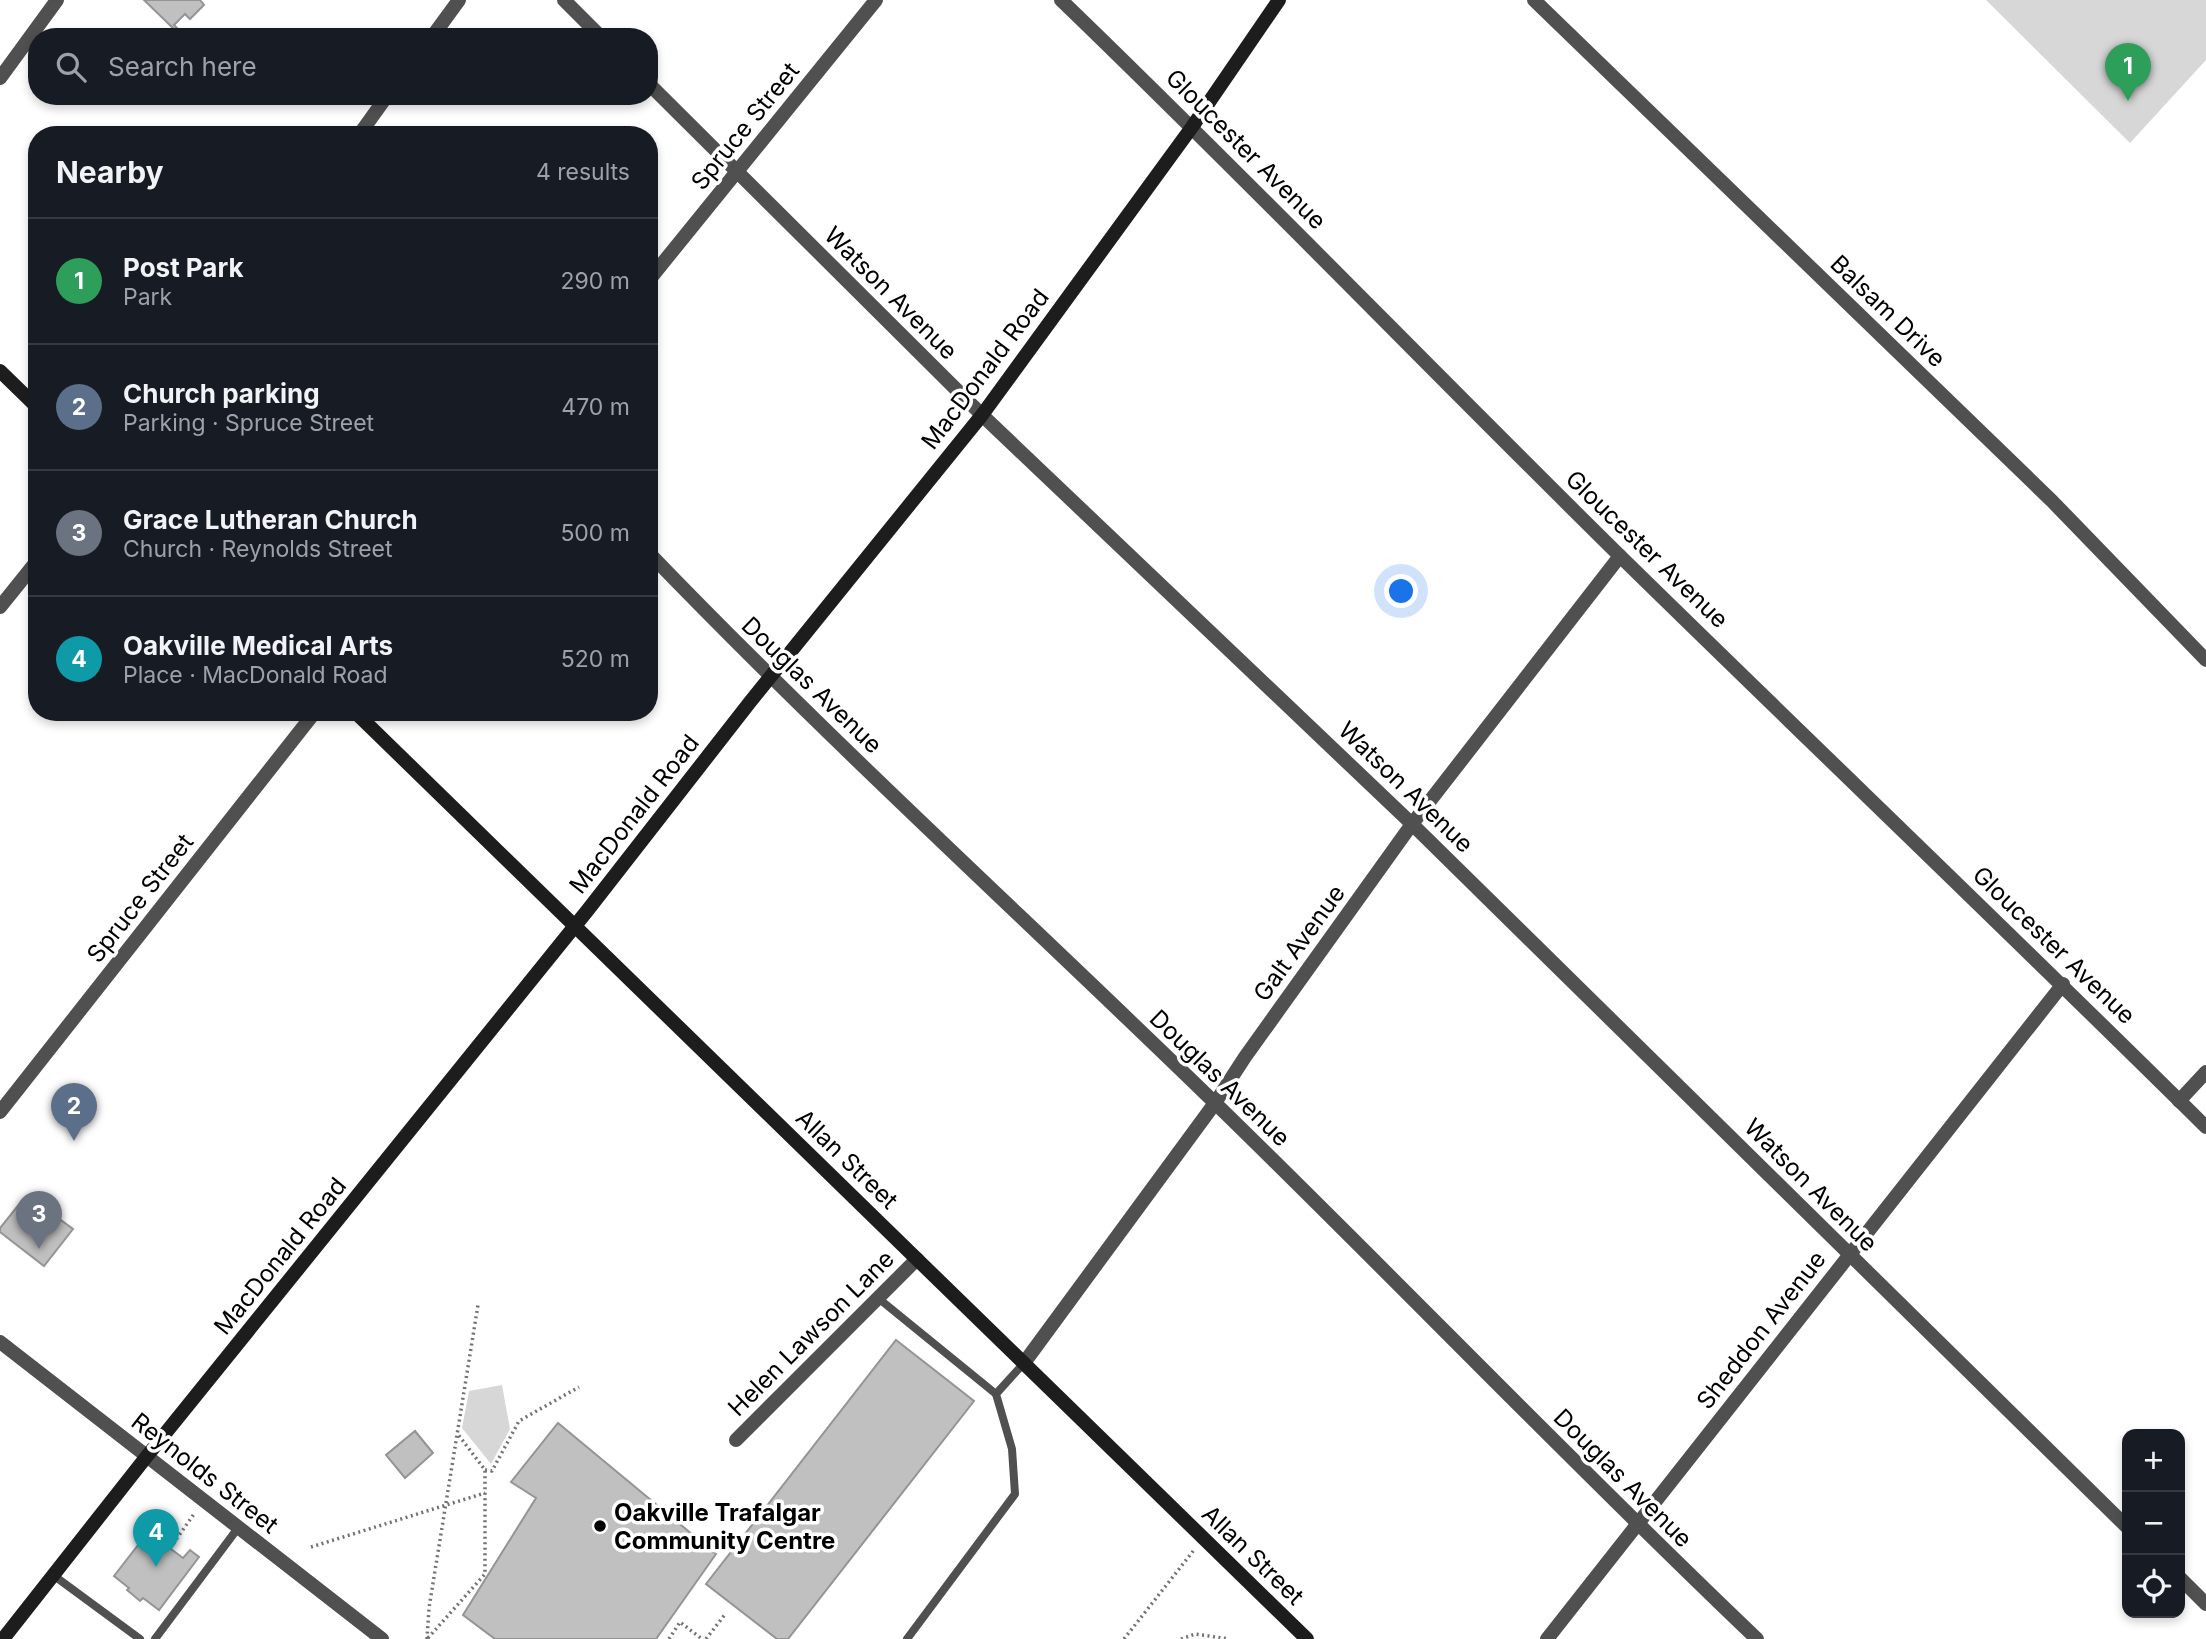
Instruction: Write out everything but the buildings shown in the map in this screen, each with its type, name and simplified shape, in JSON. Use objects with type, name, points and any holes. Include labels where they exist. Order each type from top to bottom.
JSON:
[{"type":"street","points":[[37,28],[57,0]]},
{"type":"street","points":[[439,28],[459,0]]},
{"type":"street","points":[[564,0],[592,28]]},
{"type":"street","name":"Spruce Street","points":[[658,269],[876,0]]},
{"type":"street","name":"Gloucester Avenue","points":[[1061,0],[1192,127],[1620,556],[2063,984],[2206,1127]]},
{"type":"street","name":"MacDonald Road","points":[[3,1639],[982,415],[1192,127],[1279,0]]},
{"type":"street","name":"Balsam Drive","points":[[1534,0],[2052,501],[2206,660]]},
{"type":"street","points":[[0,78],[28,40]]},
{"type":"street","name":"Watson Avenue","points":[[658,93],[982,415],[1412,824],[2122,1522]]},
{"type":"street","points":[[365,126],[381,105]]},
{"type":"street","points":[[0,371],[28,398]]},
{"type":"street","name":"Galt Avenue","points":[[1024,1363],[1215,1103],[1412,824],[1620,556]]},
{"type":"street","name":"Douglas Avenue","points":[[658,562],[770,677],[1215,1103],[1636,1524],[1757,1639]]},
{"type":"street","points":[[0,607],[28,572]]},
{"type":"street","name":"Spruce Street","points":[[0,1112],[308,721]]},
{"type":"street","name":"Allan Street","points":[[364,721],[1307,1639]]},
{"type":"street","name":"Sheddon Avenue","points":[[1547,1639],[2063,984]]},
{"type":"street","points":[[2179,1101],[2206,1072]]},
{"type":"street","name":"Helen Lawson Lane","points":[[736,1440],[917,1259]]},
{"type":"street","name":"Reynolds Street","points":[[0,1342],[382,1639]]},
{"type":"street","points":[[2185,1583],[2206,1604]]},
{"type":"lane","points":[[878,1298],[996,1394],[1012,1450],[1015,1494],[907,1639]]},
{"type":"lane","points":[[996,1394],[1024,1363]]},
{"type":"lane","points":[[157,1636],[238,1528]]},
{"type":"lane","points":[[53,1575],[140,1639]]},
{"type":"path","points":[[427,1639],[429,1608],[478,1305]]},
{"type":"path","points":[[485,1470],[492,1471],[519,1421],[579,1387]]},
{"type":"path","points":[[427,1639],[485,1574],[485,1470],[457,1433]]},
{"type":"path","points":[[312,1547],[485,1493]]},
{"type":"path","points":[[170,1548],[203,1501]]},
{"type":"path","points":[[1124,1639],[1204,1538]]},
{"type":"path","points":[[669,1639],[680,1622],[704,1639],[726,1614]]},
{"type":"path","points":[[1181,1639],[1195,1634],[1225,1639]]},
{"type":"shaded area","points":[[1986,0],[2206,0],[2206,60],[2130,143]]},
{"type":"shaded area","points":[[502,1385],[510,1429],[491,1464],[462,1428],[469,1391]]},
{"type":"place","name":"Post Park","points":[[2128,101]]},
{"type":"place","name":"Church parking","points":[[74,1141]]},
{"type":"place","name":"Grace Lutheran Church","points":[[39,1249]]},
{"type":"place","name":"Oakville Trafalgar Community Centre","points":[[600,1526]]},
{"type":"place","name":"Oakville Medical Arts","points":[[156,1567]]}]
